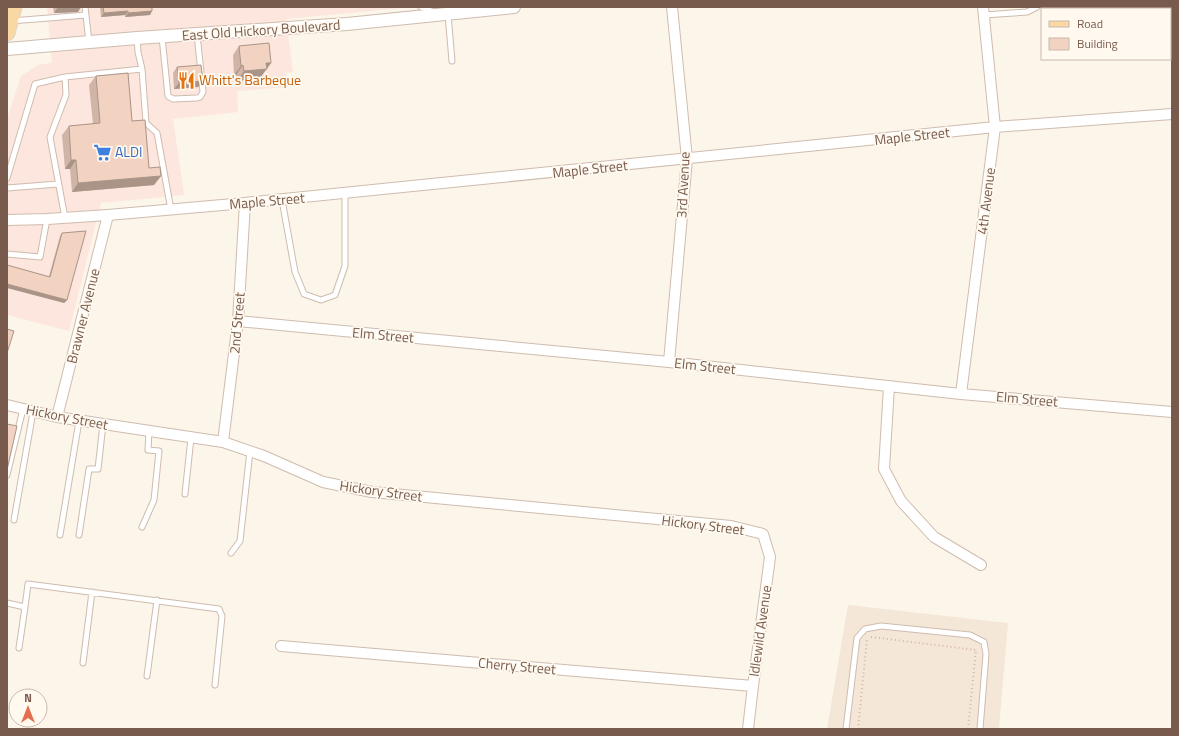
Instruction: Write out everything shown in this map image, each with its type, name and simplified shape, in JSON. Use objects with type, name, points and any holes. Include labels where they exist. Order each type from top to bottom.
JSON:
[{"type":"street","name":"East Old Hickory Boulevard","points":[[7,49],[162,36],[347,24],[445,14],[467,9],[514,7]]},
{"type":"street","name":"3rd Avenue","points":[[668,362],[687,159],[672,7]]},
{"type":"street","name":"4th Avenue","points":[[961,394],[995,128],[984,11]]},
{"type":"street","name":"Maple Street","points":[[7,220],[108,215],[282,200],[995,128],[1172,114]]},
{"type":"street","name":"2nd Street","points":[[223,442],[238,321],[246,203]]},
{"type":"street","name":"Brawner Avenue","points":[[57,417],[108,215]]},
{"type":"street","name":"Elm Street","points":[[238,321],[668,362],[961,394],[1172,412]]},
{"type":"street","points":[[889,386],[884,469],[901,501],[934,537],[981,565]]},
{"type":"street","name":"Hickory Street","points":[[7,405],[79,421],[223,442],[264,456],[323,482],[372,492],[731,526],[763,534]]},
{"type":"street","name":"Idlewild Avenue","points":[[748,729],[770,557],[763,534]]},
{"type":"street","name":"Cherry Street","points":[[281,646],[753,686]]},
{"type":"lane","points":[[85,7],[89,42]]},
{"type":"lane","points":[[421,7],[445,14],[452,61]]},
{"type":"lane","points":[[984,11],[1027,12],[1037,7]]},
{"type":"lane","points":[[11,20],[86,15]]},
{"type":"lane","points":[[162,36],[168,96],[173,99],[197,98],[200,97],[203,92],[197,34]]},
{"type":"lane","points":[[137,38],[142,70],[146,123],[157,133],[171,210]]},
{"type":"lane","points":[[7,178],[35,84],[65,77],[142,70]]},
{"type":"lane","points":[[65,77],[66,94],[50,137],[65,218]]},
{"type":"lane","points":[[7,188],[58,184]]},
{"type":"lane","points":[[282,200],[295,272],[304,294],[321,300],[336,295],[345,266],[345,194]]},
{"type":"lane","points":[[7,254],[40,258],[47,219]]},
{"type":"lane","points":[[7,475],[23,409]]},
{"type":"lane","points":[[14,520],[33,412]]},
{"type":"lane","points":[[60,535],[79,421]]},
{"type":"lane","points":[[79,535],[89,469],[98,469],[103,424]]},
{"type":"lane","points":[[142,527],[154,500],[159,451],[148,450],[149,431]]},
{"type":"lane","points":[[185,494],[191,438]]},
{"type":"lane","points":[[231,553],[240,541],[250,451]]},
{"type":"lane","points":[[20,648],[28,584],[219,609],[222,616],[214,685]]},
{"type":"lane","points":[[83,662],[92,592]]},
{"type":"lane","points":[[147,676],[157,600]]},
{"type":"lane","points":[[7,603],[25,607]]},
{"type":"lane","points":[[846,729],[857,638],[865,629],[880,626],[970,635],[984,642],[986,654],[980,729]]},
{"type":"path","points":[[858,729],[867,636],[976,650],[968,729]]},
{"type":"shaded area","points":[[47,7],[413,7],[286,19],[293,72],[286,73],[288,87],[237,91],[238,112],[173,119],[184,195],[101,203],[69,331],[7,314],[7,119],[21,76],[38,65],[52,63]]},
{"type":"shaded area","points":[[848,605],[1008,623],[999,729],[827,729]]},
{"type":"building","points":[[103,7],[152,7],[152,11],[104,13]]},
{"type":"building","points":[[269,43],[271,63],[266,63],[267,69],[244,71],[243,65],[241,66],[239,46]]},
{"type":"building","points":[[201,65],[203,81],[179,83],[177,67]]},
{"type":"building","points":[[128,73],[132,121],[145,120],[149,168],[160,167],[161,176],[78,183],[76,160],[71,160],[69,126],[100,123],[96,76]]},
{"type":"building","points":[[86,231],[67,300],[7,284],[7,265],[50,277],[62,233]]},
{"type":"building","points":[[7,329],[14,331],[7,353]]},
{"type":"building","points":[[7,424],[17,426],[7,470]]},
{"type":"place","name":"Whitt's Barbeque","points":[[186,80]]},
{"type":"place","name":"ALDI","points":[[102,152]]}]
